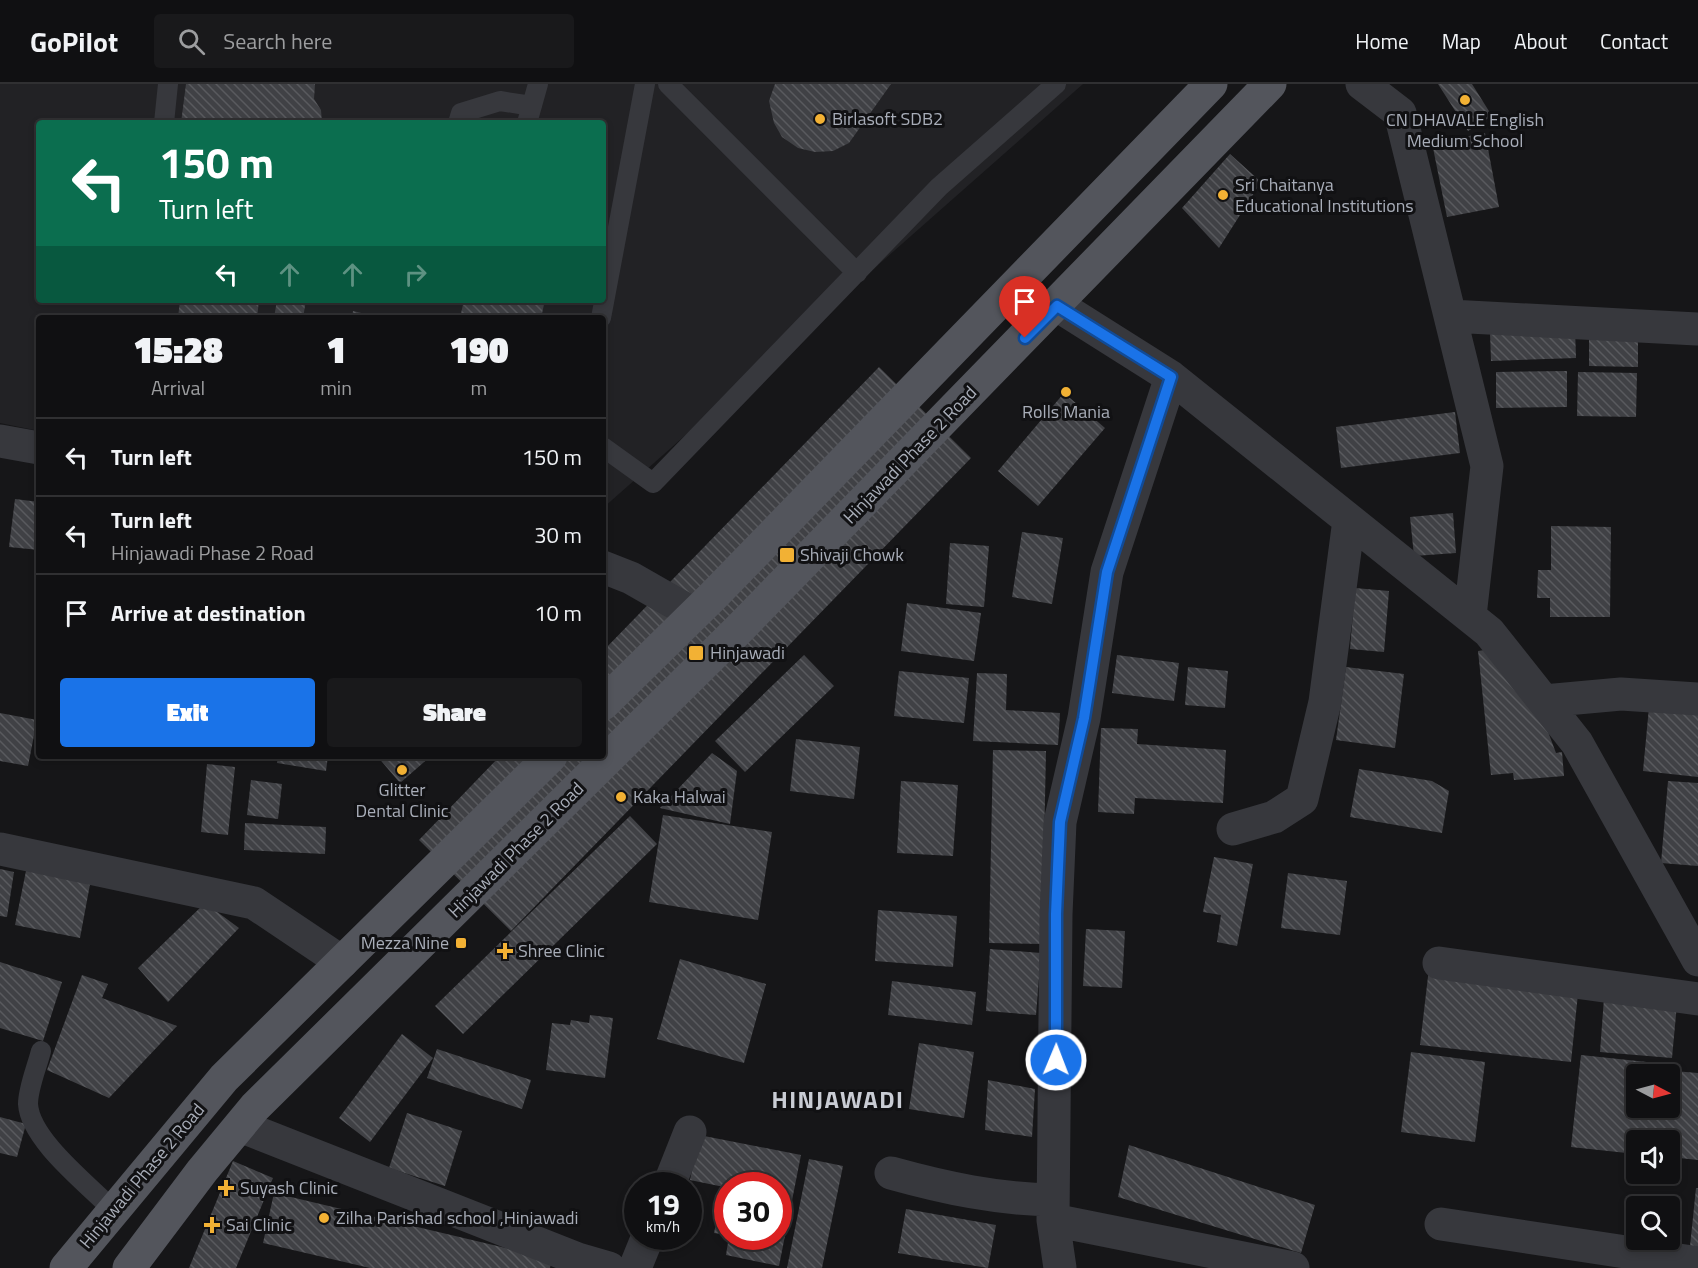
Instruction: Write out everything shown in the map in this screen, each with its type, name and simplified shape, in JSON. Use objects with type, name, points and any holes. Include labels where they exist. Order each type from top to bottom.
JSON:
[{"type":"main road","points":[[606,696],[694,614],[1210,84]]},
{"type":"main road","name":"Hinjawadi Phase 2 Road","points":[[129,1268],[202,1171],[272,1090],[741,627],[1057,306],[1270,84]]},
{"type":"main road","name":"Hinjawadi Phase 2 Road","points":[[66,1268],[224,1078],[547,759]]},
{"type":"street","points":[[1362,84],[1400,113],[1486,466],[1470,616]]},
{"type":"street","points":[[1057,306],[1171,377],[1489,632],[1577,743],[1698,960]]},
{"type":"street","points":[[1450,316],[1697,329]]},
{"type":"street","points":[[1060,1268],[1053,1210],[1056,914],[1060,822],[1084,718],[1107,572],[1171,377]]},
{"type":"street","points":[[0,441],[36,447]]},
{"type":"street","points":[[1233,830],[1274,817],[1302,799],[1325,702],[1349,520]]},
{"type":"street","points":[[606,568],[631,578],[694,614]]},
{"type":"street","points":[[1544,701],[1621,694],[1698,699]]},
{"type":"street","points":[[0,849],[254,903],[342,962]]},
{"type":"street","points":[[1440,963],[1698,999]]},
{"type":"street","points":[[240,1126],[587,1265]]},
{"type":"street","points":[[674,1172],[690,1132]]},
{"type":"street","points":[[891,1173],[966,1192],[1013,1199],[1293,1268]]},
{"type":"street","points":[[1441,1224],[1698,1263]]},
{"type":"street","points":[[635,1268],[642,1250]]},
{"type":"lane","points":[[164,120],[168,84]]},
{"type":"lane","points":[[459,120],[461,112],[500,101],[529,115],[538,84]]},
{"type":"lane","points":[[606,291],[645,84]]},
{"type":"lane","points":[[668,84],[857,273]]},
{"type":"lane","points":[[606,449],[653,483],[939,187],[1056,84]]},
{"type":"lane","points":[[41,1051],[28,1102],[30,1118],[38,1134],[113,1210]]},
{"type":"shaded area","points":[[0,84],[1083,84],[606,505],[606,315],[36,315],[36,430],[0,423]]},
{"type":"building","points":[[186,84],[315,84],[314,99],[321,110],[322,120],[181,120]]},
{"type":"building","name":"Birlasoft SDB2","points":[[775,84],[891,84],[849,143],[833,151],[815,152],[798,148],[782,137],[774,123],[769,101]]},
{"type":"building","name":"CN DHAVALE English Medium School","points":[[1438,84],[1472,84],[1492,116],[1468,131]]},
{"type":"building","points":[[1485,133],[1499,207],[1447,217],[1432,143]]},
{"type":"building","name":"Sri Chaitanya Educational Institutions","points":[[1230,154],[1261,182],[1219,248],[1182,208]]},
{"type":"building","points":[[180,303],[259,303],[257,315],[178,315]]},
{"type":"building","points":[[276,303],[306,303],[304,315],[274,315]]},
{"type":"building","points":[[463,303],[544,303],[542,315],[461,315]]},
{"type":"building","points":[[353,311],[370,315],[352,315]]},
{"type":"building","points":[[1575,328],[1576,358],[1491,361],[1490,332]]},
{"type":"building","points":[[1589,338],[1638,338],[1638,367],[1589,366]]},
{"type":"building","name":"Shivaji Chowk","points":[[879,367],[971,458],[511,931],[419,840],[497,759],[606,759],[606,648]]},
{"type":"building","points":[[1567,371],[1567,407],[1496,408],[1496,372]]},
{"type":"building","points":[[1578,372],[1637,373],[1636,417],[1577,416]]},
{"type":"building","points":[[1064,393],[1105,428],[1038,506],[998,471]]},
{"type":"building","points":[[1455,412],[1460,453],[1341,468],[1336,427]]},
{"type":"building","points":[[15,499],[36,502],[36,550],[9,547]]},
{"type":"building","points":[[1453,513],[1456,553],[1414,556],[1410,517]]},
{"type":"building","points":[[1551,526],[1611,527],[1610,617],[1550,617],[1550,598],[1537,598],[1538,570],[1551,570]]},
{"type":"building","points":[[1022,532],[1063,538],[1052,604],[1012,597]]},
{"type":"building","points":[[950,543],[989,546],[984,607],[946,604]]},
{"type":"building","points":[[1355,588],[1389,591],[1384,652],[1350,649]]},
{"type":"building","points":[[907,603],[981,613],[974,661],[901,651]]},
{"type":"building","points":[[1491,649],[1541,713],[1556,753],[1562,752],[1564,776],[1514,780],[1513,773],[1491,775],[1478,651]]},
{"type":"building","points":[[804,655],[834,686],[745,772],[715,741]]},
{"type":"building","points":[[1117,655],[1179,663],[1174,701],[1112,693]]},
{"type":"building","points":[[1188,667],[1228,671],[1225,708],[1185,705]]},
{"type":"building","points":[[1346,667],[1404,674],[1395,748],[1336,740]]},
{"type":"building","points":[[899,671],[969,678],[964,723],[894,716]]},
{"type":"building","points":[[977,673],[1007,674],[1006,710],[1060,713],[1058,745],[973,741]]},
{"type":"building","points":[[1649,707],[1698,711],[1698,777],[1643,771]]},
{"type":"building","points":[[0,713],[36,720],[28,766],[0,761]]},
{"type":"building","points":[[1101,728],[1138,729],[1137,744],[1226,750],[1223,803],[1135,798],[1134,814],[1098,812]]},
{"type":"building","points":[[796,739],[860,747],[854,799],[790,791]]},
{"type":"building","points":[[993,750],[1046,751],[1042,944],[989,943]]},
{"type":"building","points":[[712,753],[737,771],[730,824],[660,808]]},
{"type":"building","points":[[278,759],[328,759],[326,771],[277,763]]},
{"type":"building","name":"Glitter Dental Clinic","points":[[380,759],[428,759],[400,783]]},
{"type":"building","points":[[207,764],[235,767],[228,835],[201,832]]},
{"type":"building","points":[[1359,769],[1432,781],[1449,791],[1442,833],[1350,817]]},
{"type":"building","points":[[251,780],[282,784],[278,819],[247,815]]},
{"type":"building","points":[[901,781],[958,785],[953,856],[897,853]]},
{"type":"building","points":[[1668,781],[1698,783],[1698,866],[1661,863]]},
{"type":"building","points":[[663,815],[772,832],[758,920],[649,902]]},
{"type":"building","points":[[630,816],[657,844],[463,1034],[435,1006]]},
{"type":"building","points":[[245,823],[326,827],[325,854],[244,850]]},
{"type":"building","points":[[1214,857],[1253,864],[1237,946],[1217,942],[1221,915],[1203,912]]},
{"type":"building","points":[[27,866],[91,879],[80,938],[15,925]]},
{"type":"building","points":[[0,869],[14,872],[7,917],[0,916]]},
{"type":"building","points":[[1288,873],[1347,881],[1340,935],[1281,928]]},
{"type":"building","points":[[205,903],[239,928],[168,1002],[138,968]]},
{"type":"building","points":[[878,910],[957,916],[953,967],[875,961]]},
{"type":"building","points":[[1086,929],[1125,931],[1122,988],[1083,986]]},
{"type":"building","points":[[990,949],[1041,953],[1036,1015],[986,1011]]},
{"type":"building","points":[[680,959],[766,984],[744,1063],[657,1039]]},
{"type":"building","points":[[0,962],[62,982],[43,1041],[0,1028]]},
{"type":"building","points":[[1429,968],[1579,984],[1571,1062],[1420,1045]]},
{"type":"building","points":[[82,975],[108,984],[102,998],[177,1026],[109,1098],[47,1070]]},
{"type":"building","points":[[892,981],[976,992],[972,1025],[888,1015]]},
{"type":"building","points":[[1604,998],[1677,1004],[1672,1058],[1600,1052]]},
{"type":"building","points":[[590,1015],[613,1018],[605,1078],[546,1070],[552,1023],[570,1025],[571,1020],[589,1023]]},
{"type":"building","points":[[402,1034],[433,1058],[370,1142],[339,1118]]},
{"type":"building","points":[[919,1043],[974,1052],[964,1118],[909,1109]]},
{"type":"building","points":[[437,1049],[531,1080],[522,1109],[427,1078]]},
{"type":"building","points":[[1411,1052],[1485,1062],[1475,1142],[1401,1132]]},
{"type":"building","points":[[1581,1055],[1666,1064],[1626,1064],[1626,1118],[1680,1118],[1680,1072],[1698,1073],[1698,1160],[1680,1158],[1680,1130],[1626,1130],[1626,1153],[1571,1147]]},
{"type":"building","points":[[988,1080],[1035,1089],[1032,1137],[985,1130]]},
{"type":"building","points":[[407,1113],[462,1131],[445,1186],[389,1168]]},
{"type":"building","points":[[0,1117],[26,1124],[17,1157],[0,1153]]},
{"type":"building","points":[[699,1135],[801,1155],[792,1200],[792,1172],[714,1172],[714,1185],[702,1182],[702,1172],[692,1172]]},
{"type":"building","points":[[1129,1145],[1315,1205],[1301,1253],[1118,1197]]},
{"type":"building","points":[[809,1159],[843,1166],[822,1268],[787,1268]]},
{"type":"building","points":[[233,1161],[273,1178],[236,1268],[189,1268]]},
{"type":"building","points":[[1696,1188],[1698,1188],[1698,1257],[1689,1256]]},
{"type":"building","name":"Zilha Parishad school ,Hinjawadi","points":[[274,1193],[552,1259],[550,1268],[370,1268],[263,1243]]},
{"type":"building","points":[[906,1209],[996,1225],[988,1268],[898,1253]]},
{"type":"building","points":[[727,1250],[782,1250],[779,1266],[726,1255]]},
{"type":"place","name":"CN DHAVALE English Medium School","points":[[1465,100]]},
{"type":"place","name":"Birlasoft SDB2","points":[[820,119]]},
{"type":"place","name":"Sri Chaitanya Educational Institutions","points":[[1223,195]]},
{"type":"place","name":"Rolls Mania","points":[[1066,392]]},
{"type":"place","name":"Shivaji Chowk","points":[[787,555]]},
{"type":"place","name":"Hinjawadi","points":[[696,653]]},
{"type":"place","name":"Glitter Dental Clinic","points":[[402,770]]},
{"type":"place","name":"Kaka Halwai","points":[[621,797]]},
{"type":"place","name":"Mezza Nine","points":[[461,943]]},
{"type":"place","name":"Shree Clinic","points":[[505,951]]},
{"type":"place","name":"Suyash Clinic","points":[[226,1188]]},
{"type":"place","name":"Zilha Parishad school ,Hinjawadi","points":[[324,1218]]},
{"type":"place","name":"Sai Clinic","points":[[212,1225]]},
{"type":"district","name":"HINJAWADI","points":[[838,1100]]},
{"type":"route","points":[[1025,338],[1057,306],[1171,377],[1107,572],[1084,718],[1060,822],[1056,914],[1056,1060]]}]
